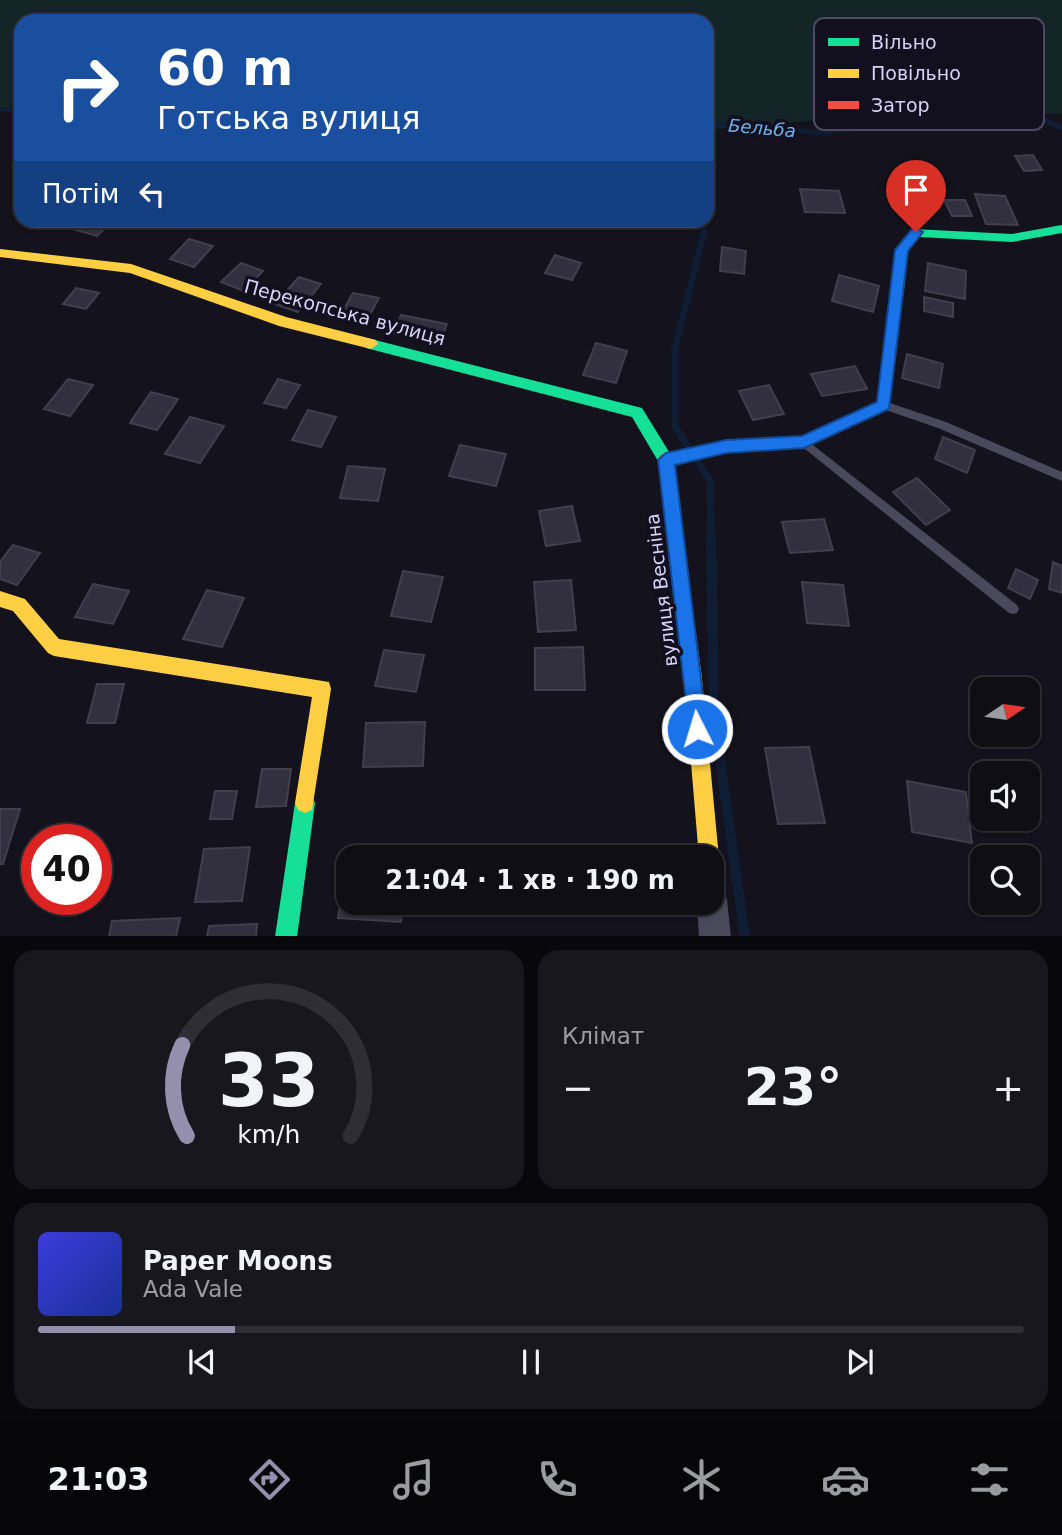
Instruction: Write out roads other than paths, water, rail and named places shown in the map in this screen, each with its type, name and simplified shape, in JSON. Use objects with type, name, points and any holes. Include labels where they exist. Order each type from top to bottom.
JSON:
[{"type":"street","points":[[666,460],[726,447],[804,442],[884,405],[901,250],[916,232],[1012,238],[1062,229]]},
{"type":"street","name":"Перекопська вулиця","points":[[0,253],[131,269],[284,321],[637,412]]},
{"type":"street","name":"вулиця Весніна","points":[[637,412],[666,460],[693,679],[707,845]]},
{"type":"street","points":[[0,599],[19,605],[54,647],[322,689],[286,936]]},
{"type":"street","points":[[713,915],[715,936]]},
{"type":"lane","points":[[884,405],[942,425],[1062,477]]},
{"type":"lane","points":[[804,442],[1013,609]]},
{"type":"waterway","name":"Бельба","points":[[0,110],[14,109]]},
{"type":"waterway","name":"Бельба","points":[[1044,120],[1062,128]]},
{"type":"waterway","name":"Бельба","points":[[714,124],[746,123],[817,133],[842,130]]},
{"type":"waterway","points":[[703,228],[704,233]]},
{"type":"waterway","points":[[704,233],[675,348],[675,426],[710,481],[711,538]]},
{"type":"waterway","points":[[711,537],[714,712]]},
{"type":"waterway","points":[[716,731],[745,936]]}]
